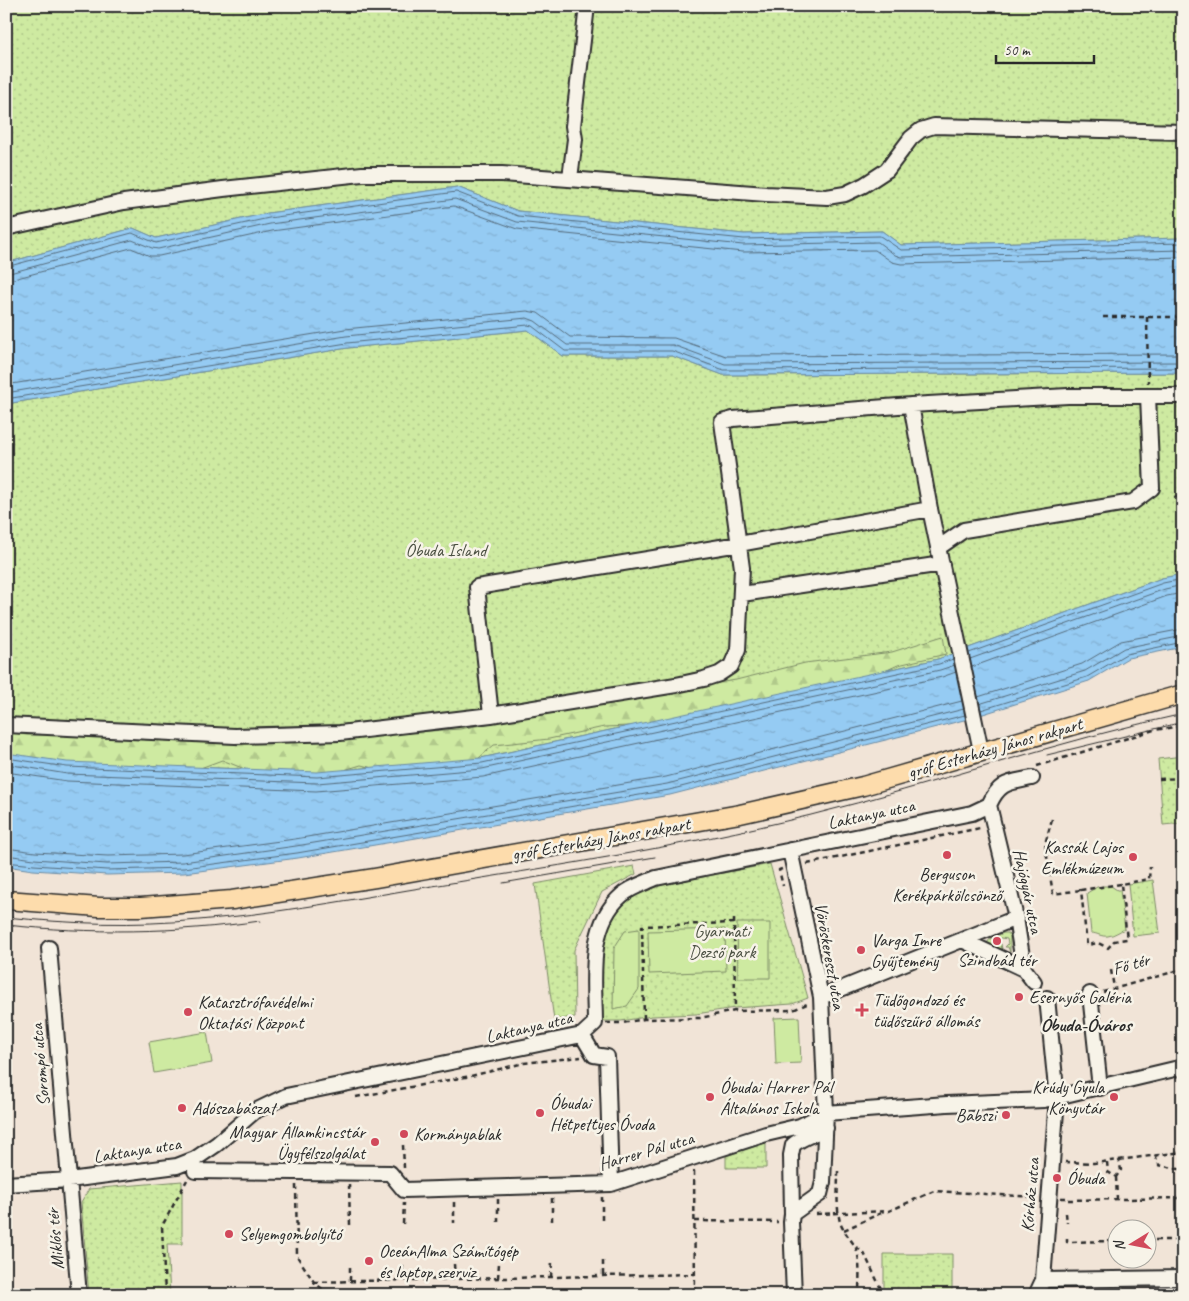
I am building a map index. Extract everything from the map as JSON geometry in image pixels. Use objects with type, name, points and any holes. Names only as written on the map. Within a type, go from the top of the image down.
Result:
[{"type":"main road","name":"gróf Esterházy János rakpart","points":[[6,900],[99,907],[140,907],[223,901],[273,895],[740,814],[863,786],[1183,694]]},
{"type":"street","points":[[570,178],[575,139],[573,126],[587,6]]},
{"type":"street","points":[[6,228],[124,202],[362,174],[502,174],[766,194],[827,196],[845,194],[864,186],[887,170],[911,138],[921,130],[934,126],[1183,132]]},
{"type":"street","points":[[6,725],[235,736],[340,733],[491,715],[704,679],[719,674],[731,666],[738,650],[742,594],[742,568],[722,422],[733,419],[911,405],[1068,396],[1183,396]]},
{"type":"street","points":[[938,548],[964,530],[1133,502],[1152,488],[1148,396]]},
{"type":"street","points":[[911,405],[930,509],[981,751]]},
{"type":"street","points":[[491,715],[477,587],[739,544],[930,509]]},
{"type":"street","points":[[742,594],[942,564]]},
{"type":"street","points":[[990,805],[995,792],[1007,783],[1032,778]]},
{"type":"street","name":"Laktanya utca","points":[[6,1184],[69,1180],[177,1166],[195,1159],[255,1111],[286,1096],[582,1035],[596,1024],[594,950],[602,924],[611,908],[622,895],[635,887],[656,878],[972,813],[990,805]]},
{"type":"street","name":"Hajógyár utca","points":[[990,805],[1016,918],[1024,969],[1034,982]]},
{"type":"street","name":"Vöröskereszt utca","points":[[790,850],[821,997],[826,1113],[823,1182],[820,1194],[792,1218]]},
{"type":"street","points":[[821,997],[1016,918]]},
{"type":"street","points":[[962,940],[1024,969]]},
{"type":"street","name":"Sorompó utca","points":[[49,948],[69,1180]]},
{"type":"street","points":[[1090,994],[1100,1088]]},
{"type":"street","points":[[1047,998],[1050,1099],[1183,1067]]},
{"type":"street","points":[[582,1035],[594,1055],[607,1057],[606,1184]]},
{"type":"street","name":"Harrer Pál utca","points":[[194,1171],[390,1174],[404,1190],[606,1184],[766,1134],[800,1126],[826,1113],[1050,1099]]},
{"type":"street","name":"Kórház utca","points":[[1036,1295],[1043,1280],[1048,1198],[1050,1099]]},
{"type":"street","points":[[794,1295],[792,1145],[798,1140],[826,1128]]},
{"type":"street","name":"Miklós tér","points":[[69,1180],[79,1295]]},
{"type":"street","points":[[1043,1280],[1183,1278]]},
{"type":"path","points":[[1103,317],[1183,317]]},
{"type":"path","points":[[1147,317],[1148,396]]},
{"type":"path","points":[[1174,497],[1183,496]]},
{"type":"path","points":[[1040,764],[1148,732],[1183,726]]},
{"type":"path","points":[[1159,779],[1183,778]]},
{"type":"path","points":[[779,870],[980,828],[990,805]]},
{"type":"path","points":[[1052,819],[1045,844],[1053,894],[1149,879],[1150,867]]},
{"type":"path","points":[[1081,890],[1087,945],[1098,943],[1108,948],[1114,941],[1127,939],[1121,884]]},
{"type":"path","points":[[644,1019],[642,926],[734,921],[735,1011]]},
{"type":"path","name":"Fő tér","points":[[1047,998],[1053,999],[1090,994],[1183,969]]},
{"type":"path","points":[[1111,970],[1114,988]]},
{"type":"path","points":[[596,1024],[623,1023],[644,1019],[700,1018],[735,1011],[793,1010],[821,997]]},
{"type":"path","points":[[351,1098],[471,1076],[524,1063],[594,1055]]},
{"type":"path","points":[[1056,1162],[1094,1164],[1183,1152]]},
{"type":"path","points":[[1155,1155],[1159,1165],[1183,1170]]},
{"type":"path","points":[[694,1157],[695,1295]]},
{"type":"path","points":[[1117,1199],[1116,1177],[1121,1170],[1119,1160]]},
{"type":"path","points":[[1107,1162],[1108,1172],[1116,1177]]},
{"type":"path","points":[[165,1295],[162,1226],[184,1182],[194,1171]]},
{"type":"path","points":[[296,1173],[297,1256],[314,1282],[327,1293]]},
{"type":"path","points":[[349,1173],[350,1225]]},
{"type":"path","points":[[602,1221],[606,1184]]},
{"type":"path","points":[[552,1186],[552,1222]]},
{"type":"path","points":[[498,1187],[498,1222]]},
{"type":"path","points":[[454,1188],[454,1223]]},
{"type":"path","points":[[859,1295],[858,1255],[844,1230],[839,1213],[889,1212],[934,1192],[1066,1198],[1065,1200],[1183,1198]]},
{"type":"path","points":[[844,1230],[884,1212]]},
{"type":"path","points":[[1066,1214],[1066,1222]]},
{"type":"path","points":[[695,1221],[792,1218]]},
{"type":"path","points":[[1066,1240],[1106,1241]]},
{"type":"path","points":[[1156,1240],[1183,1240]]},
{"type":"path","points":[[855,1247],[864,1253],[884,1295]]},
{"type":"path","points":[[8,1248],[8,1267]]},
{"type":"path","points":[[603,1261],[603,1276]]},
{"type":"path","points":[[552,1262],[552,1277]]},
{"type":"path","points":[[498,1278],[499,1263]]},
{"type":"path","points":[[454,1264],[455,1279]]},
{"type":"path","points":[[402,1280],[403,1265]]},
{"type":"path","points":[[350,1266],[350,1281]]},
{"type":"path","points":[[314,1282],[695,1274]]},
{"type":"green space","points":[[6,6],[1180,6],[1183,7],[1183,238],[901,245],[882,231],[744,234],[518,211],[457,187],[268,213],[156,238],[133,228],[6,263]]},
{"type":"green space","name":"Óbuda Island","points":[[528,330],[563,356],[672,356],[723,375],[1183,373],[1183,574],[1162,578],[938,659],[481,758],[317,772],[67,762],[6,753],[6,404],[348,348]]},
{"type":"green space","points":[[943,636],[946,654],[898,665],[872,677],[678,724],[604,727],[549,739],[494,745],[458,776],[397,774],[361,765],[285,785],[222,760],[184,774],[6,767],[6,732],[27,735],[75,734],[277,741],[460,729],[602,702],[736,680],[805,663],[892,652]]},
{"type":"green space","points":[[1183,756],[1183,823],[1163,825],[1158,759]]},
{"type":"green space","name":"Gyarmati Dezső park","points":[[770,864],[808,998],[792,1004],[735,1008],[696,1014],[652,1016],[621,1021],[599,1021],[600,952],[607,926],[617,909],[627,898],[656,886]]},
{"type":"green space","points":[[634,866],[636,874],[602,892],[574,950],[575,1017],[554,1020],[535,884]]},
{"type":"green space","points":[[1153,880],[1160,933],[1133,936],[1128,884]]},
{"type":"green space","points":[[1103,886],[1111,886],[1120,890],[1125,929],[1108,936],[1091,933],[1087,893]]},
{"type":"green space","points":[[737,923],[770,923],[770,978],[738,978]]},
{"type":"green space","points":[[639,929],[639,989],[627,1006],[613,1009],[614,948],[625,931]]},
{"type":"green space","points":[[725,929],[726,971],[649,974],[648,931]]},
{"type":"green space","points":[[1003,933],[1008,933],[1010,936],[1010,952],[1008,947],[1005,947],[1008,944],[1007,939],[1001,938],[997,942],[1001,944],[1002,949],[1007,954],[987,943],[990,939]]},
{"type":"green space","points":[[799,1017],[801,1063],[776,1064],[774,1018]]},
{"type":"green space","points":[[207,1032],[212,1063],[154,1073],[149,1042]]},
{"type":"green space","points":[[766,1143],[766,1168],[726,1168],[726,1156]]},
{"type":"green space","points":[[182,1181],[182,1244],[167,1244],[170,1295],[89,1295],[81,1202],[89,1189]]},
{"type":"green space","points":[[884,1254],[952,1254],[952,1291],[884,1291]]},
{"type":"water","points":[[457,187],[518,211],[744,234],[882,231],[901,245],[1183,238],[1183,373],[723,375],[672,356],[563,356],[528,330],[348,348],[6,404],[6,263],[133,228],[156,238],[268,213]]},
{"type":"water","points":[[1183,574],[1183,647],[1128,658],[1089,681],[964,720],[670,795],[298,858],[184,873],[107,875],[33,870],[6,866],[6,753],[67,762],[317,772],[481,758],[938,659],[1162,578]]},
{"type":"tram line","points":[[6,917],[78,923],[127,924],[175,922],[277,911],[610,857],[710,838],[811,815],[1089,737],[1183,714]]},
{"type":"tram line","points":[[1047,755],[1183,722]]},
{"type":"tram line","points":[[503,883],[655,857]]},
{"type":"tram line","points":[[6,925],[70,930],[133,931],[197,928],[260,921]]},
{"type":"place","name":"Berguson Kerékpárkölcsönző","points":[[947,855]]},
{"type":"place","name":"Kassák Lajos Emlékmúzeum","points":[[1133,857]]},
{"type":"place","name":"Szindbád tér","points":[[997,941]]},
{"type":"place","name":"Varga Imre Gyűjtemény","points":[[861,950]]},
{"type":"place","name":"Esernyős Galéria","points":[[1019,997]]},
{"type":"place","name":"Tüdőgondozó és tüdőszűrő állomás","points":[[862,1010]]},
{"type":"place","name":"Katasztrófavédelmi Oktatási Központ","points":[[188,1012]]},
{"type":"place","name":"Óbudai Harrer Pál Általános Iskola","points":[[710,1097]]},
{"type":"place","name":"Krúdy Gyula Könyvtár","points":[[1114,1097]]},
{"type":"place","name":"Adószabászat","points":[[182,1108]]},
{"type":"place","name":"Óbudai Hétpettyes Óvoda","points":[[540,1113]]},
{"type":"place","name":"Babszi","points":[[1006,1115]]},
{"type":"place","name":"Kormányablak","points":[[404,1134]]},
{"type":"place","name":"Magyar Államkincstár Ügyfélszolgálat","points":[[375,1142]]},
{"type":"place","name":"Óbuda","points":[[1057,1178]]},
{"type":"place","name":"Selyemgombolyító","points":[[229,1234]]},
{"type":"place","name":"OceánAlma Számítógép és laptop szerviz","points":[[369,1261]]},
{"type":"district","name":"Óbuda-Óváros","points":[[1086,1024]]}]
